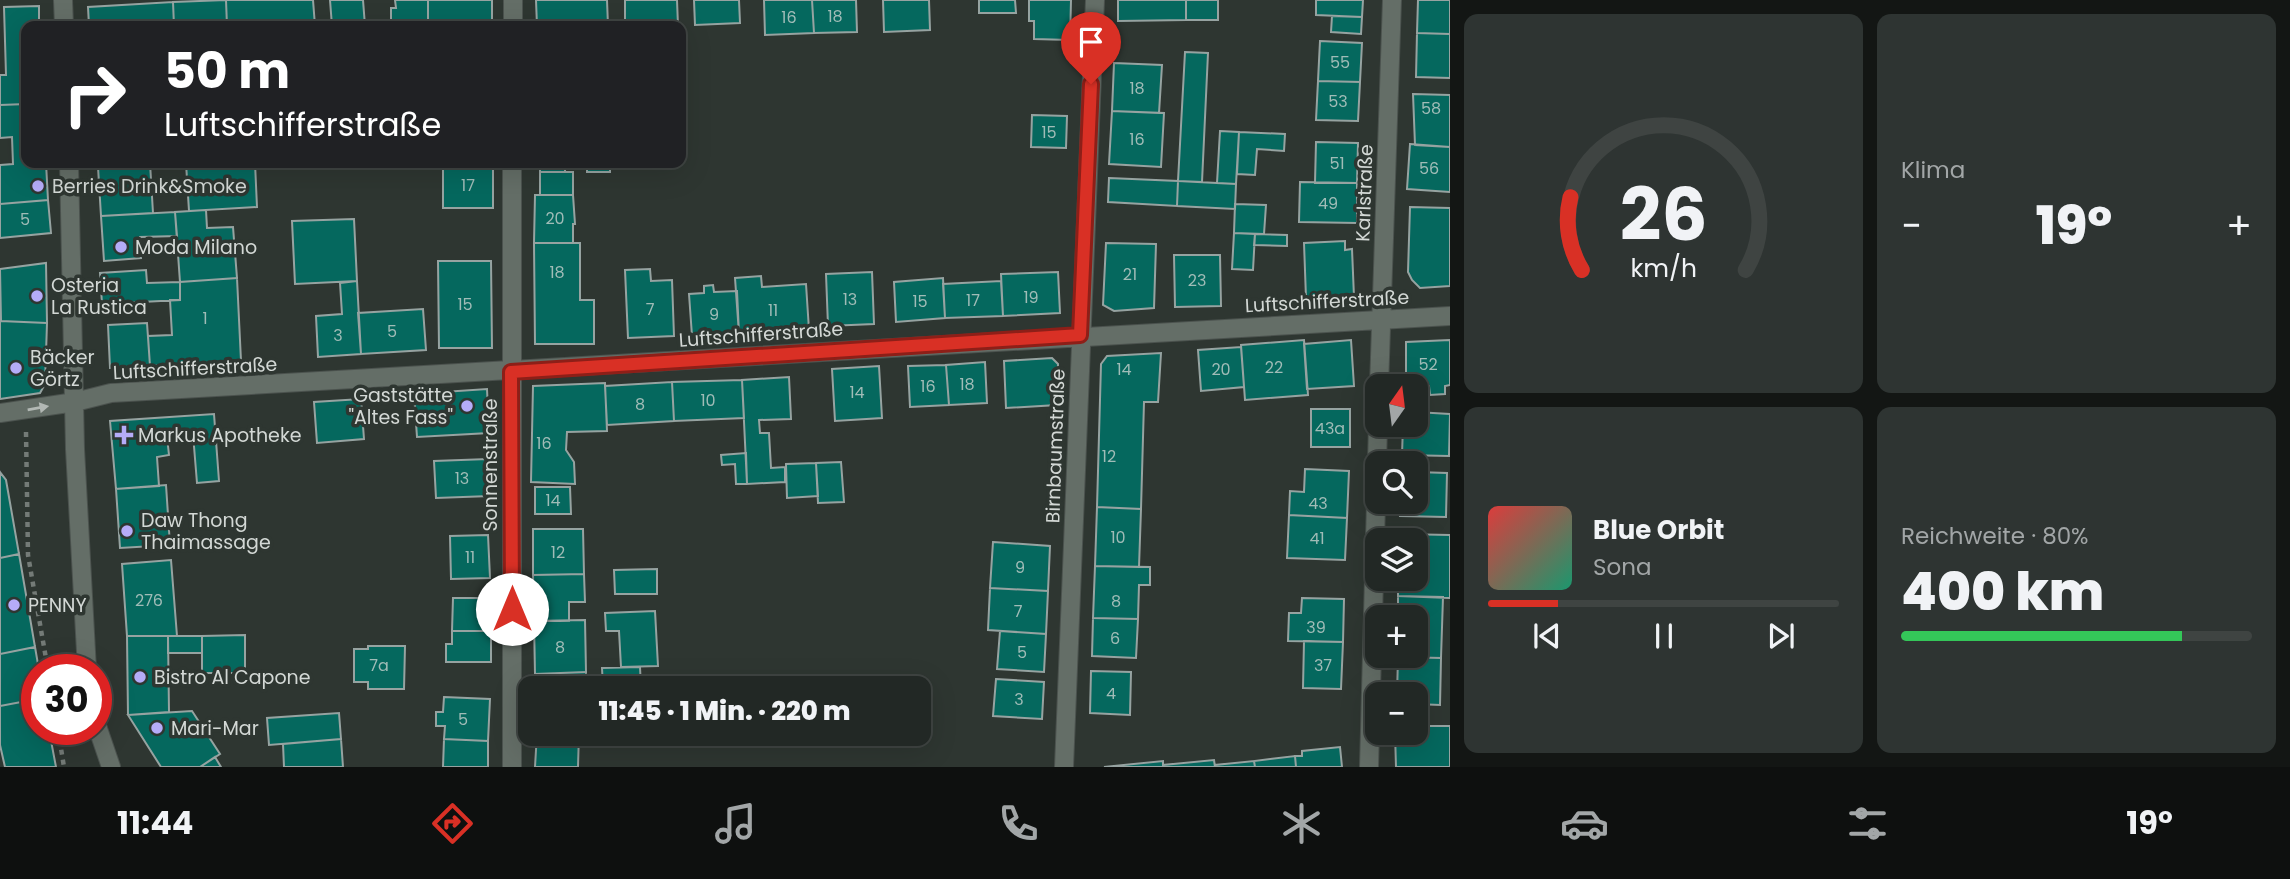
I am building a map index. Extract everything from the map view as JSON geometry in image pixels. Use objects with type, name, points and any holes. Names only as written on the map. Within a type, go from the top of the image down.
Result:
[{"type":"street","points":[[63,0],[64,21]]},
{"type":"street","points":[[513,0],[513,21]]},
{"type":"street","name":"Birnbaumstraße","points":[[1064,767],[1095,0]]},
{"type":"street","name":"Karlstraße","points":[[1379,374],[1392,0]]},
{"type":"street","points":[[69,168],[75,402],[86,654]]},
{"type":"street","name":"Sonnenstraße","points":[[512,168],[512,767]]},
{"type":"street","name":"Luftschifferstraße","points":[[0,413],[126,392],[511,372],[1080,335],[1450,316]]},
{"type":"street","points":[[1369,767],[1376,514]]},
{"type":"street","points":[[104,745],[111,767]]},
{"type":"path","points":[[26,410],[28,555],[45,654]]},
{"type":"path","points":[[60,745],[64,767]]},
{"type":"building","points":[[226,0],[227,21],[174,21],[173,2]]},
{"type":"building","points":[[226,0],[313,0],[315,21],[227,21]]},
{"type":"building","points":[[330,0],[363,0],[365,21],[332,21]]},
{"type":"building","points":[[395,0],[428,0],[428,21],[391,21],[391,8],[396,8]]},
{"type":"building","points":[[428,0],[492,0],[492,21],[428,21]]},
{"type":"building","points":[[536,0],[607,0],[608,21],[537,21]]},
{"type":"building","points":[[625,0],[677,0],[678,21],[625,21]]},
{"type":"building","points":[[694,0],[739,0],[740,23],[695,25]]},
{"type":"building","points":[[764,0],[812,0],[814,33],[765,35]]},
{"type":"building","points":[[812,0],[856,0],[857,32],[814,33]]},
{"type":"building","points":[[883,0],[929,0],[930,30],[884,32]]},
{"type":"building","points":[[979,0],[1015,0],[1016,13],[979,13]]},
{"type":"building","points":[[1029,0],[1071,0],[1070,40],[1034,39],[1034,21],[1029,21]]},
{"type":"building","points":[[1118,0],[1186,0],[1186,20],[1118,21]]},
{"type":"building","points":[[1186,0],[1218,0],[1218,20],[1186,20]]},
{"type":"building","points":[[1316,0],[1363,0],[1362,17],[1316,15]]},
{"type":"building","points":[[1418,0],[1450,0],[1450,34],[1417,33]]},
{"type":"building","points":[[173,2],[174,21],[89,21],[88,7]]},
{"type":"building","points":[[39,6],[39,21],[21,21],[21,104],[0,105],[0,75],[6,75],[4,7]]},
{"type":"building","points":[[1332,16],[1362,17],[1361,34],[1331,32]]},
{"type":"building","points":[[1417,33],[1450,34],[1450,78],[1416,77]]},
{"type":"building","points":[[1320,41],[1362,43],[1360,82],[1318,81]]},
{"type":"building","points":[[1185,52],[1208,53],[1202,182],[1178,181]]},
{"type":"building","points":[[1114,63],[1162,65],[1159,113],[1112,111]]},
{"type":"building","points":[[1318,81],[1360,82],[1358,121],[1316,120]]},
{"type":"building","points":[[1413,94],[1450,95],[1450,147],[1415,145]]},
{"type":"building","points":[[21,104],[21,168],[46,168],[48,200],[0,204],[0,165],[13,164],[12,137],[0,138],[0,105]]},
{"type":"building","points":[[1112,111],[1164,113],[1161,167],[1109,164]]},
{"type":"building","points":[[1032,115],[1067,116],[1066,148],[1031,147]]},
{"type":"building","points":[[1220,131],[1239,132],[1236,184],[1217,183]]},
{"type":"building","points":[[1239,132],[1285,134],[1284,151],[1257,149],[1255,175],[1237,174]]},
{"type":"building","points":[[1316,142],[1358,143],[1357,183],[1315,183]]},
{"type":"building","points":[[1410,144],[1450,147],[1450,192],[1407,189]]},
{"type":"building","points":[[98,168],[150,168],[153,213],[101,216]]},
{"type":"building","points":[[186,168],[255,168],[257,207],[189,211]]},
{"type":"building","points":[[443,168],[493,168],[493,208],[443,208]]},
{"type":"building","points":[[540,168],[565,168],[565,172],[540,172]]},
{"type":"building","points":[[587,168],[610,168],[610,172],[587,172]]},
{"type":"building","points":[[540,172],[573,172],[573,195],[540,195]]},
{"type":"building","points":[[1109,178],[1178,181],[1177,206],[1108,202]]},
{"type":"building","points":[[1178,181],[1236,184],[1235,209],[1177,206]]},
{"type":"building","points":[[1300,182],[1357,183],[1357,223],[1299,222]]},
{"type":"building","points":[[535,195],[573,195],[573,243],[534,243]]},
{"type":"building","points":[[48,200],[51,233],[0,238],[0,204]]},
{"type":"building","points":[[1235,204],[1266,205],[1264,234],[1234,233]]},
{"type":"building","points":[[1410,207],[1450,208],[1450,286],[1420,288],[1412,280],[1408,272]]},
{"type":"building","points":[[206,210],[207,228],[233,227],[237,278],[180,282],[175,212]]},
{"type":"building","points":[[175,212],[177,236],[140,237],[141,258],[104,261],[101,216]]},
{"type":"building","points":[[354,219],[357,281],[295,284],[292,221]]},
{"type":"building","points":[[1234,233],[1255,234],[1253,270],[1232,269]]},
{"type":"building","points":[[1255,234],[1287,235],[1287,246],[1254,245]]},
{"type":"building","points":[[1345,241],[1345,250],[1352,249],[1354,297],[1306,298],[1304,243]]},
{"type":"building","points":[[534,243],[580,243],[580,300],[594,300],[594,344],[535,344]]},
{"type":"building","points":[[1106,243],[1156,244],[1154,308],[1114,311],[1103,305]]},
{"type":"building","points":[[1174,255],[1220,255],[1221,306],[1175,307]]},
{"type":"building","points":[[438,261],[491,261],[492,348],[439,348]]},
{"type":"building","points":[[46,263],[47,323],[1,321],[0,269]]},
{"type":"building","points":[[650,269],[651,281],[672,280],[674,336],[628,338],[625,270]]},
{"type":"building","points":[[146,270],[147,283],[180,282],[180,300],[102,304],[100,273]]},
{"type":"building","points":[[872,272],[874,324],[828,326],[826,274]]},
{"type":"building","points":[[1058,272],[1060,313],[1003,316],[1001,274]]},
{"type":"building","points":[[761,276],[762,287],[806,284],[809,330],[739,334],[735,278]]},
{"type":"building","points":[[237,278],[241,361],[150,366],[148,336],[172,335],[170,300],[180,300],[180,282]]},
{"type":"building","points":[[943,278],[945,318],[896,322],[894,282]]},
{"type":"building","points":[[357,281],[361,354],[318,357],[316,316],[342,314],[340,283]]},
{"type":"building","points":[[1001,281],[1003,316],[945,318],[943,284]]},
{"type":"building","points":[[713,285],[714,292],[737,291],[739,334],[692,336],[689,294],[704,293],[704,286]]},
{"type":"building","points":[[423,309],[426,350],[361,354],[358,313]]},
{"type":"building","points":[[0,321],[47,323],[45,384],[40,393],[0,399]]},
{"type":"building","points":[[147,323],[150,366],[110,368],[108,325]]},
{"type":"building","points":[[1304,340],[1308,395],[1245,400],[1241,345]]},
{"type":"building","points":[[1351,340],[1354,386],[1307,389],[1304,344]]},
{"type":"building","points":[[1450,340],[1450,385],[1445,386],[1445,394],[1430,395],[1428,374],[1406,374],[1406,342]]},
{"type":"building","points":[[1241,347],[1244,387],[1201,391],[1198,350]]},
{"type":"building","points":[[1161,353],[1158,402],[1144,402],[1141,509],[1097,507],[1101,364],[1107,356]]},
{"type":"building","points":[[1052,358],[1058,364],[1057,405],[1006,408],[1004,361]]},
{"type":"building","points":[[985,362],[987,403],[949,405],[946,365]]},
{"type":"building","points":[[946,365],[949,405],[910,407],[908,366]]},
{"type":"building","points":[[879,366],[882,418],[835,421],[832,369]]},
{"type":"building","points":[[789,377],[791,419],[759,420],[760,433],[769,433],[771,468],[785,467],[785,482],[747,484],[742,380]]},
{"type":"building","points":[[742,380],[744,418],[674,421],[672,382]]},
{"type":"building","points":[[672,382],[674,421],[607,425],[605,386]]},
{"type":"building","points":[[605,383],[607,431],[567,432],[566,450],[574,462],[575,484],[531,482],[533,386]]},
{"type":"building","points":[[487,389],[489,433],[417,437],[414,394]]},
{"type":"building","points":[[361,399],[364,439],[317,443],[314,402]]},
{"type":"building","points":[[1311,409],[1350,409],[1350,447],[1311,447]]},
{"type":"building","points":[[1428,413],[1450,414],[1449,456],[1428,456],[1428,451],[1402,451],[1403,438],[1428,438]]},
{"type":"building","points":[[214,414],[219,481],[197,483],[193,434],[167,437],[169,455],[157,457],[159,486],[116,489],[110,421]]},
{"type":"building","points":[[746,453],[747,484],[736,484],[735,464],[722,465],[721,455]]},
{"type":"building","points":[[488,459],[490,496],[436,498],[434,461]]},
{"type":"building","points":[[841,462],[844,502],[818,503],[816,463]]},
{"type":"building","points":[[816,463],[818,496],[787,498],[786,464]]},
{"type":"building","points":[[1305,469],[1349,471],[1347,518],[1289,515],[1290,491],[1304,492]]},
{"type":"building","points":[[0,472],[6,480],[19,554],[0,558]]},
{"type":"building","points":[[1428,472],[1447,473],[1446,517],[1400,516],[1428,514]]},
{"type":"building","points":[[166,485],[170,545],[120,548],[116,489]]},
{"type":"building","points":[[535,487],[570,487],[571,514],[535,514]]},
{"type":"building","points":[[1097,507],[1141,509],[1139,567],[1095,566]]},
{"type":"building","points":[[1289,515],[1347,518],[1345,560],[1287,558]]},
{"type":"building","points":[[533,529],[583,529],[584,574],[533,575]]},
{"type":"building","points":[[488,535],[490,578],[451,579],[450,536]]},
{"type":"building","points":[[1428,535],[1450,535],[1450,598],[1398,596],[1398,591],[1428,591]]},
{"type":"building","points":[[993,542],[1050,546],[1048,591],[990,588]]},
{"type":"building","points":[[19,554],[35,647],[0,654],[0,558]]},
{"type":"building","points":[[171,560],[177,636],[127,636],[122,564]]},
{"type":"building","points":[[1095,566],[1150,567],[1150,585],[1139,585],[1138,619],[1093,618]]},
{"type":"building","points":[[657,569],[657,594],[615,594],[614,570]]},
{"type":"building","points":[[584,574],[585,602],[569,602],[569,621],[534,621],[533,575]]},
{"type":"building","points":[[990,588],[1048,591],[1046,634],[988,630]]},
{"type":"building","points":[[1398,596],[1443,597],[1441,658],[1428,658],[1428,605],[1398,605]]},
{"type":"building","points":[[453,598],[491,598],[491,631],[452,631]]},
{"type":"building","points":[[1302,598],[1344,599],[1343,642],[1288,641],[1289,613],[1301,613]]},
{"type":"building","points":[[655,611],[658,666],[621,667],[619,631],[606,631],[605,613]]},
{"type":"building","points":[[1093,618],[1138,619],[1136,658],[1092,656]]},
{"type":"building","points":[[585,620],[586,672],[535,674],[534,621]]},
{"type":"building","points":[[452,631],[491,631],[491,662],[446,662],[446,644],[452,644]]},
{"type":"building","points":[[1000,631],[1046,634],[1044,672],[997,669]]},
{"type":"building","points":[[245,635],[245,673],[202,673],[202,636]]},
{"type":"building","points":[[127,636],[168,636],[169,712],[128,715]]},
{"type":"building","points":[[168,636],[202,636],[202,653],[168,653]]},
{"type":"building","points":[[1304,641],[1343,642],[1341,689],[1303,688]]},
{"type":"building","points":[[368,646],[405,646],[404,689],[368,689],[368,682],[354,682],[354,649],[368,649]]},
{"type":"building","points":[[35,647],[36,654],[21,654],[21,702],[0,706],[0,654]]},
{"type":"building","points":[[1428,658],[1441,658],[1440,705],[1428,704],[1428,682],[1397,682],[1398,668],[1428,668]]},
{"type":"building","points":[[640,667],[640,676],[602,676],[602,668]]},
{"type":"building","points":[[1091,671],[1131,672],[1130,715],[1090,713]]},
{"type":"building","points":[[586,672],[586,676],[535,676]]},
{"type":"building","points":[[996,679],[1044,682],[1042,719],[993,716]]},
{"type":"building","points":[[444,697],[490,699],[488,741],[444,739],[445,726],[436,726],[436,712],[443,712]]},
{"type":"building","points":[[21,702],[21,745],[52,745],[56,767],[5,767],[0,745],[0,706]]},
{"type":"building","points":[[192,711],[220,754],[200,767],[161,767],[128,715]]},
{"type":"building","points":[[339,713],[341,739],[269,745],[267,718]]},
{"type":"building","points":[[1428,726],[1450,726],[1450,767],[1396,767],[1395,745],[1428,745]]},
{"type":"building","points":[[341,739],[343,767],[284,767],[283,744]]},
{"type":"building","points":[[444,739],[488,741],[488,767],[443,767]]},
{"type":"building","points":[[536,746],[579,746],[578,767],[535,767]]},
{"type":"building","points":[[1340,747],[1342,767],[1296,767],[1295,756],[1302,756],[1302,751]]},
{"type":"building","points":[[1295,756],[1296,767],[1255,767],[1254,761]]},
{"type":"building","points":[[215,757],[221,767],[200,767]]},
{"type":"building","points":[[1214,760],[1215,767],[1163,767],[1163,765]]},
{"type":"building","points":[[1163,761],[1163,767],[1104,767]]},
{"type":"building","points":[[1254,761],[1255,767],[1215,767],[1215,765]]},
{"type":"place","name":"Berries Drink&Smoke","points":[[38,186]]},
{"type":"place","name":"Moda Milano","points":[[121,247]]},
{"type":"place","name":"Osteria La Rustica","points":[[37,296]]},
{"type":"place","name":"Bäcker Görtz","points":[[16,368]]},
{"type":"place","name":"Gaststätte \"Altes Fass\"","points":[[467,406]]},
{"type":"place","name":"Markus Apotheke","points":[[124,435]]},
{"type":"place","name":"Daw Thong Thaimassage","points":[[127,531]]},
{"type":"place","name":"PENNY","points":[[14,605]]},
{"type":"place","name":"Bistro Al Capone","points":[[140,677]]},
{"type":"place","name":"Mari-Mar","points":[[157,728]]},
{"type":"route","points":[[512,609],[511,372],[1080,335],[1091,84]]}]
